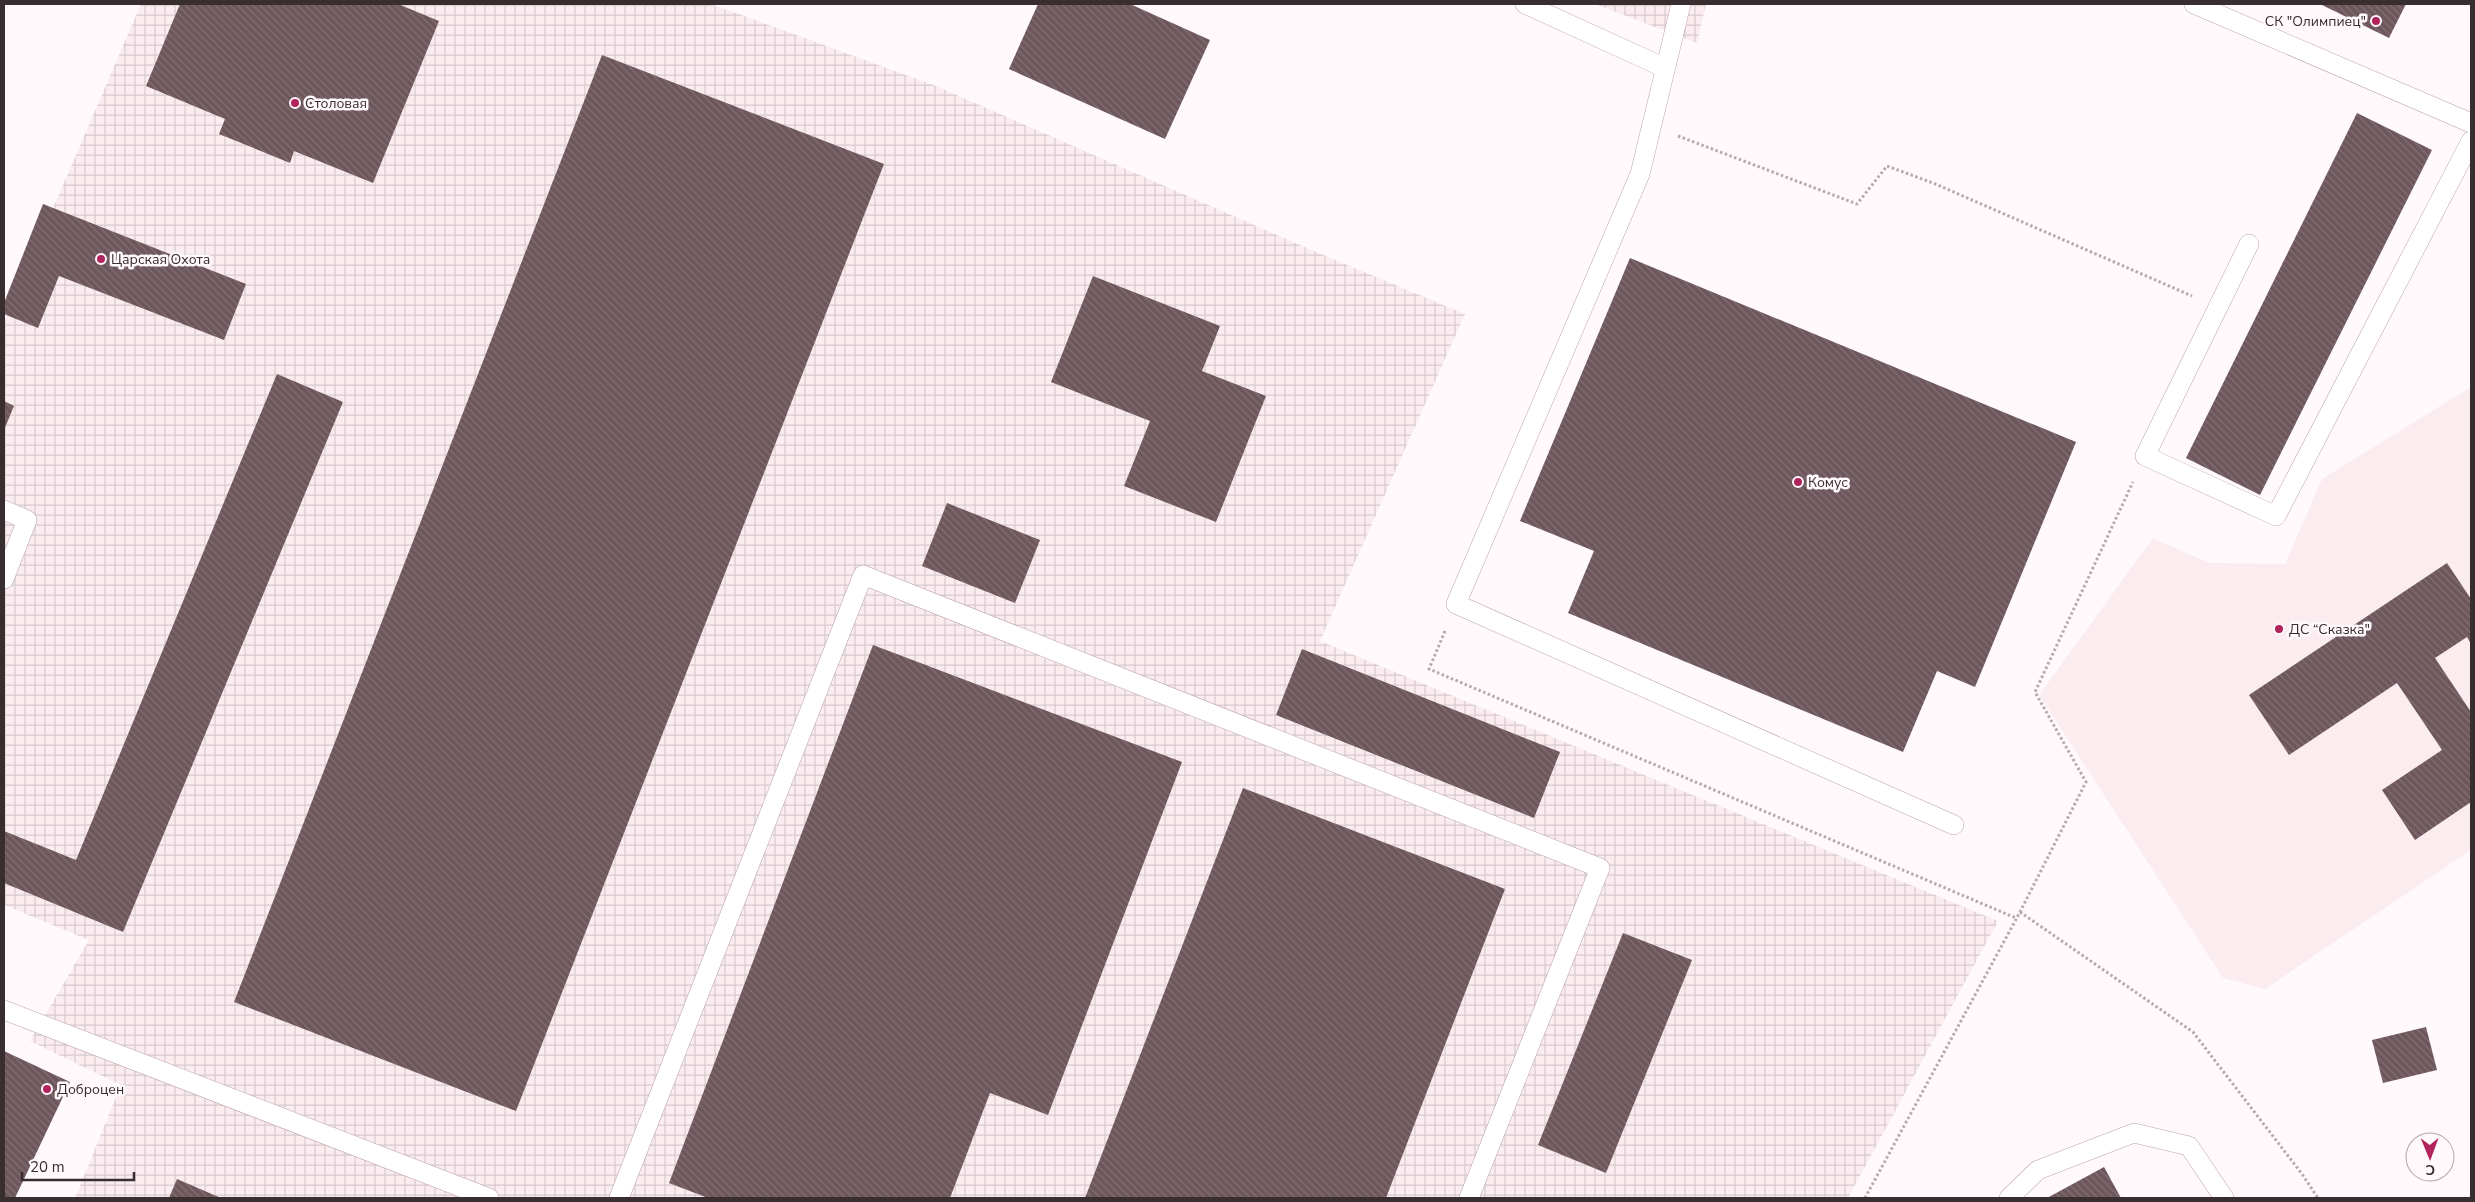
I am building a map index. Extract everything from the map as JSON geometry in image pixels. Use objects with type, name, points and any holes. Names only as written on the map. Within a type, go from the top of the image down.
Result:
[{"type":"lane","points":[[1525,4],[1665,68]]},
{"type":"lane","points":[[1681,4],[1640,174],[1456,604],[1954,825]]},
{"type":"lane","points":[[2194,4],[2471,123]]},
{"type":"lane","points":[[2249,244],[2146,456],[2276,516],[2471,141]]},
{"type":"lane","points":[[4,510],[27,520],[4,579]]},
{"type":"lane","points":[[619,1198],[864,575],[1600,868],[1469,1198]]},
{"type":"lane","points":[[4,1010],[489,1198]]},
{"type":"lane","points":[[2009,1198],[2038,1170],[2134,1133],[2189,1146],[2224,1198]]},
{"type":"path","points":[[1652,125],[1858,204],[1887,166],[1933,183],[2218,307]]},
{"type":"path","points":[[1865,1198],[2020,912],[2086,782],[2035,692],[2146,456]]},
{"type":"path","points":[[1456,604],[1429,669],[2016,918]]},
{"type":"path","points":[[2020,912],[2192,1032],[2302,1174],[2318,1198]]},
{"type":"shaded area","points":[[141,4],[711,4],[936,86],[1309,249],[1465,314],[1320,641],[1998,921],[1848,1198],[75,1198],[121,1085],[30,1041],[89,940],[4,905],[4,322]]},
{"type":"shaded area","points":[[1595,4],[1706,4],[1697,43]]},
{"type":"shaded area","name":"ДС “Сказка\"","points":[[2471,387],[2471,850],[2265,989],[2223,978],[2039,695],[2153,538],[2209,563],[2285,564],[2322,479]]},
{"type":"building","name":"Столовая","points":[[180,4],[398,4],[439,21],[373,183],[294,151],[290,163],[219,134],[225,119],[146,86]]},
{"type":"building","points":[[1038,4],[1130,4],[1210,40],[1165,139],[1009,69]]},
{"type":"building","name":"СК \"Олимпиец\"","points":[[2320,4],[2406,4],[2389,38]]},
{"type":"building","points":[[602,55],[884,164],[516,1111],[234,1002]]},
{"type":"building","points":[[2357,113],[2432,150],[2260,495],[2186,458]]},
{"type":"building","name":"Царская Охота","points":[[43,204],[246,284],[224,340],[59,276],[38,328],[4,314],[4,303]]},
{"type":"building","name":"Комус","points":[[1630,258],[2076,442],[1975,687],[1937,671],[1903,752],[1568,613],[1594,551],[1520,521]]},
{"type":"building","points":[[1093,276],[1220,326],[1202,371],[1266,396],[1216,522],[1124,486],[1150,421],[1051,382]]},
{"type":"building","points":[[277,374],[343,402],[123,932],[4,883],[4,831],[76,860]]},
{"type":"building","points":[[4,401],[14,406],[4,430]]},
{"type":"building","points":[[947,503],[1040,540],[1015,603],[922,566]]},
{"type":"building","points":[[2447,563],[2471,599],[2471,644],[2467,637],[2435,658],[2471,712],[2471,802],[2415,840],[2382,790],[2442,750],[2397,683],[2289,755],[2249,695]]},
{"type":"building","points":[[873,645],[1182,762],[1048,1115],[990,1093],[950,1198],[708,1198],[669,1183]]},
{"type":"building","points":[[1302,649],[1560,752],[1534,818],[1276,715]]},
{"type":"building","points":[[1243,788],[1505,889],[1386,1198],[1085,1198]]},
{"type":"building","points":[[1623,933],[1692,960],[1606,1173],[1538,1145]]},
{"type":"building","points":[[2426,1027],[2437,1070],[2383,1083],[2372,1040]]},
{"type":"building","points":[[4,1051],[70,1082],[15,1198],[4,1198]]},
{"type":"building","points":[[2104,1167],[2121,1198],[2047,1198]]},
{"type":"building","points":[[177,1179],[221,1198],[169,1198]]},
{"type":"place","name":"СК \"Олимпиец\"","points":[[2376,21]]},
{"type":"place","name":"Столовая","points":[[295,103]]},
{"type":"place","name":"Царская Охота","points":[[101,259]]},
{"type":"place","name":"Комус","points":[[1798,482]]},
{"type":"place","name":"ДС “Сказка\"","points":[[2279,629]]},
{"type":"place","name":"Доброцен","points":[[47,1089]]}]
